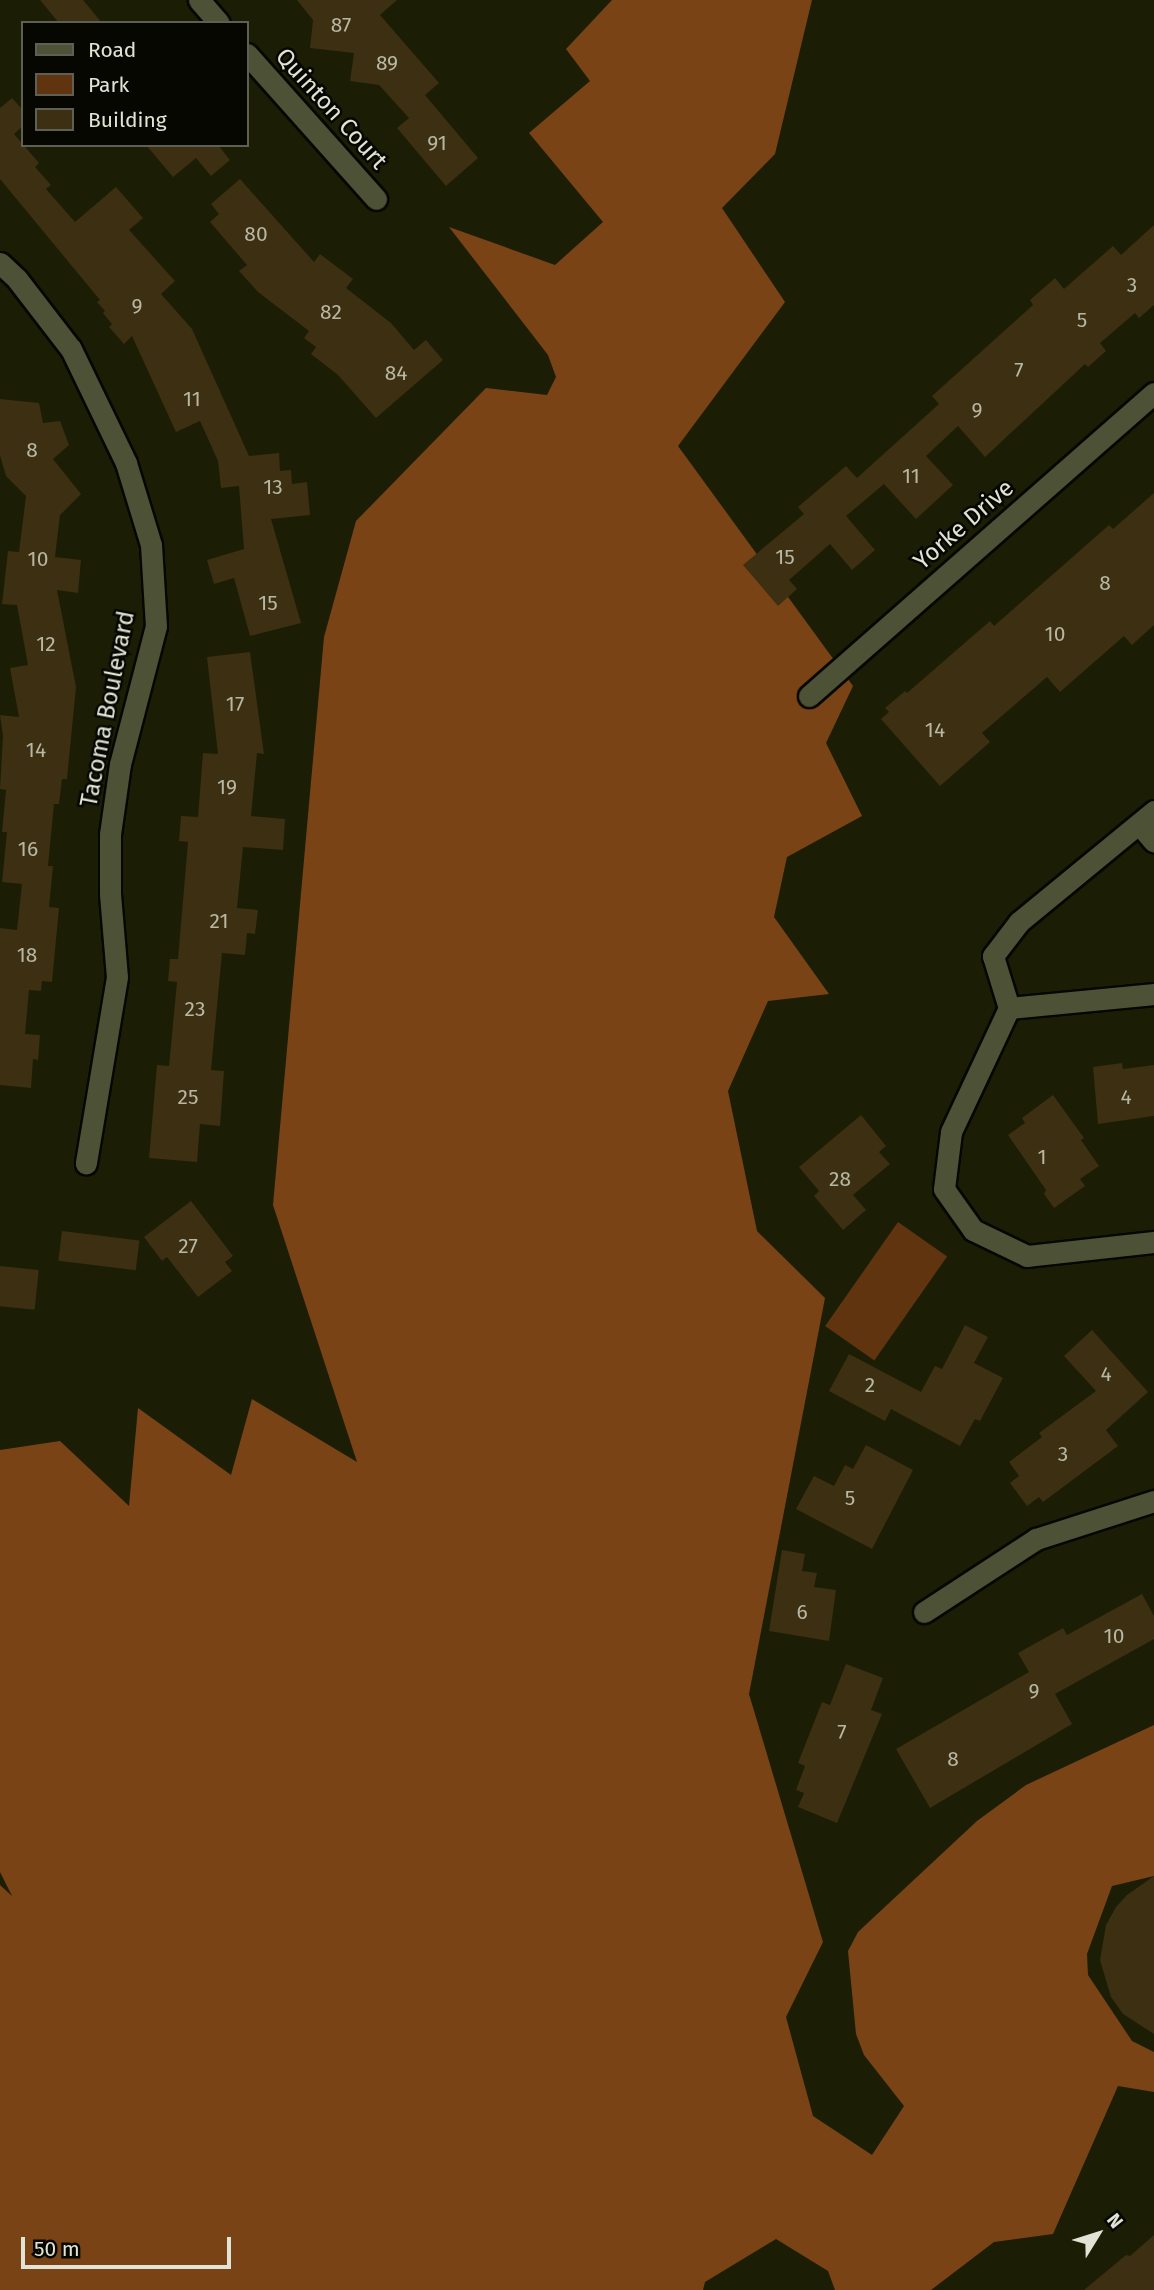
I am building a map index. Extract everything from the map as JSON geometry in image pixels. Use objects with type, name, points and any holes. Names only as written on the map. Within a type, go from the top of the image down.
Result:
[{"type":"street","points":[[199,0],[217,21]]},
{"type":"street","name":"Quinton Court","points":[[248,55],[376,199]]},
{"type":"street","name":"Tacoma Boulevard","points":[[0,263],[17,279],[71,349],[126,463],[151,545],[156,626],[120,764],[110,834],[110,894],[117,977],[86,1163]]},
{"type":"street","name":"Yorke Drive","points":[[810,696],[1154,393]]},
{"type":"street","points":[[1154,842],[1147,818],[1019,922],[993,956],[1009,1008],[951,1132],[944,1189],[973,1230],[1027,1256],[1154,1242]]},
{"type":"street","points":[[1009,1008],[1154,994]]},
{"type":"street","points":[[923,1612],[1036,1539],[1154,1501]]},
{"type":"green space","points":[[898,1222],[947,1256],[874,1360],[825,1326]]},
{"type":"shaded area","points":[[612,0],[812,0],[775,154],[722,208],[785,302],[678,446],[853,686],[826,743],[862,816],[787,857],[774,917],[829,994],[768,1001],[728,1091],[757,1231],[825,1298],[749,1694],[823,1942],[786,2017],[813,2116],[872,2155],[904,2106],[864,2055],[856,2034],[848,1951],[858,1932],[977,1821],[1026,1785],[1154,1725],[1154,1876],[1112,1886],[1087,1954],[1088,1975],[1132,2041],[1154,2052],[1154,2092],[1118,2086],[1053,2234],[994,2242],[931,2290],[835,2290],[828,2271],[776,2239],[705,2282],[703,2290],[0,2290],[0,1885],[12,1896],[0,1872],[0,1450],[60,1441],[129,1506],[138,1408],[231,1475],[252,1399],[357,1462],[273,1205],[324,637],[356,521],[486,388],[547,395],[556,377],[548,355],[449,227],[555,265],[603,222],[529,133],[590,81],[566,49]]},
{"type":"building","points":[[40,0],[83,0],[100,21],[57,21]]},
{"type":"building","points":[[297,0],[397,0],[380,15],[439,83],[425,95],[478,158],[446,186],[397,128],[409,118],[379,85],[350,81],[354,53],[310,48],[313,20]]},
{"type":"building","points":[[12,98],[21,108],[21,128],[14,134],[21,142],[21,147],[25,147],[39,163],[35,167],[51,185],[46,189],[75,222],[116,187],[143,218],[129,230],[175,281],[161,294],[192,329],[249,456],[279,453],[280,471],[291,470],[292,484],[307,482],[310,515],[271,519],[301,623],[250,636],[234,578],[214,584],[207,560],[244,549],[239,486],[221,488],[218,461],[200,421],[176,432],[132,336],[124,344],[109,327],[112,324],[97,302],[100,300],[0,179],[0,108]]},
{"type":"building","points":[[148,147],[220,147],[230,160],[211,176],[196,158],[173,177]]},
{"type":"building","points":[[240,179],[314,262],[320,254],[353,279],[346,288],[391,323],[414,350],[426,340],[443,360],[376,418],[338,375],[311,354],[316,347],[304,338],[309,331],[258,292],[239,271],[247,265],[210,222],[219,214],[211,204]]},
{"type":"building","points":[[1154,225],[1154,305],[1139,318],[1135,313],[1100,343],[1106,351],[1088,367],[1085,364],[985,457],[958,426],[926,456],[953,485],[916,519],[884,484],[846,516],[875,550],[852,570],[830,544],[789,580],[797,589],[778,606],[743,565],[804,514],[798,507],[846,466],[857,478],[939,404],[932,396],[1033,305],[1030,300],[1055,278],[1064,289],[1113,246],[1121,255]]},
{"type":"building","points":[[0,399],[39,403],[43,423],[60,421],[69,445],[53,459],[81,494],[60,515],[55,557],[81,560],[78,593],[57,590],[76,687],[67,779],[62,779],[59,804],[54,804],[48,866],[53,866],[49,907],[59,908],[52,982],[42,981],[41,991],[29,990],[25,1034],[40,1035],[38,1060],[33,1059],[31,1088],[0,1085],[0,928],[17,930],[22,884],[2,882],[7,832],[2,832],[6,790],[0,789],[3,736],[0,715],[19,717],[10,668],[28,665],[17,605],[2,604],[8,551],[19,552],[26,496],[6,476],[0,455]]},
{"type":"building","points":[[1154,493],[1154,625],[1132,645],[1124,636],[1060,692],[1047,677],[982,733],[990,742],[940,786],[881,719],[889,712],[885,708],[905,691],[907,693],[990,621],[994,626],[1109,525],[1113,529]]},
{"type":"building","points":[[250,652],[264,754],[257,753],[251,816],[285,819],[283,850],[243,847],[237,908],[258,910],[255,934],[247,933],[245,955],[222,953],[211,1070],[224,1071],[220,1126],[200,1124],[197,1162],[149,1158],[157,1065],[169,1066],[177,982],[168,981],[170,959],[178,959],[188,842],[179,841],[181,816],[198,817],[203,753],[218,754],[207,657]]},
{"type":"building","points":[[1122,1063],[1123,1069],[1154,1065],[1154,1116],[1098,1124],[1093,1067]]},
{"type":"building","points":[[1053,1095],[1084,1138],[1081,1140],[1099,1166],[1080,1179],[1085,1186],[1054,1208],[1044,1194],[1046,1190],[1008,1135],[1025,1123],[1022,1118]]},
{"type":"building","points":[[861,1115],[886,1146],[879,1152],[890,1164],[853,1195],[866,1210],[843,1230],[814,1196],[819,1191],[799,1167]]},
{"type":"building","points":[[191,1201],[233,1256],[225,1262],[232,1271],[198,1297],[167,1257],[162,1261],[144,1237]]},
{"type":"building","points":[[62,1231],[139,1241],[136,1270],[58,1261]]},
{"type":"building","points":[[0,1266],[39,1270],[35,1310],[0,1306]]},
{"type":"building","points":[[965,1325],[988,1337],[974,1363],[1003,1378],[980,1421],[975,1419],[960,1446],[891,1409],[885,1421],[829,1391],[849,1354],[921,1392],[935,1366],[942,1369]]},
{"type":"building","points":[[1092,1330],[1148,1392],[1106,1430],[1118,1446],[1043,1502],[1039,1497],[1027,1506],[1010,1483],[1019,1476],[1009,1462],[1042,1437],[1039,1433],[1096,1391],[1064,1356]]},
{"type":"building","points":[[866,1445],[913,1470],[872,1549],[796,1509],[814,1476],[834,1486],[845,1465],[853,1469]]},
{"type":"building","points":[[782,1550],[805,1554],[802,1571],[817,1573],[814,1587],[836,1590],[829,1641],[769,1631]]},
{"type":"building","points":[[1142,1594],[1154,1616],[1154,1639],[1055,1694],[1072,1724],[930,1808],[896,1749],[1029,1672],[1018,1653],[1063,1628],[1067,1635]]},
{"type":"building","points":[[846,1664],[883,1678],[871,1710],[882,1714],[837,1823],[798,1807],[804,1793],[796,1790],[805,1766],[798,1763],[822,1702],[830,1705]]},
{"type":"building","points":[[1154,1876],[1154,2034],[1123,2014],[1111,1997],[1100,1960],[1106,1925],[1116,1907],[1127,1895]]},
{"type":"building","points":[[1154,2235],[1154,2290],[1084,2290],[1126,2255],[1130,2256]]}]
